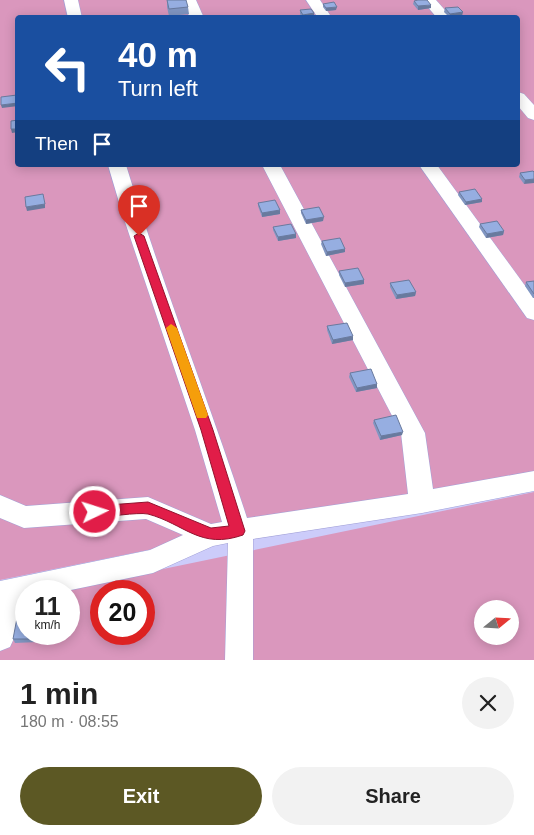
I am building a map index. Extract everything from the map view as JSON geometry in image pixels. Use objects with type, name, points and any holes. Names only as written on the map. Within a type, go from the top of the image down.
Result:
[{"type":"lane","points":[[71,0],[74,15]]},
{"type":"lane","points":[[189,0],[196,15]]},
{"type":"lane","points":[[313,0],[323,15]]},
{"type":"lane","points":[[429,0],[442,15]]},
{"type":"lane","points":[[520,99],[534,115]]},
{"type":"lane","points":[[118,167],[133,219],[207,430],[238,531],[241,544],[239,660]]},
{"type":"lane","points":[[272,167],[413,433],[422,502]]},
{"type":"lane","points":[[429,167],[534,313]]},
{"type":"lane","points":[[0,638],[8,591],[153,561],[210,534],[422,502],[534,481]]},
{"type":"lane","points":[[0,506],[24,517],[148,508],[210,534]]},
{"type":"shaded area","points":[[0,0],[534,0],[534,472],[0,580]]},
{"type":"shaded area","points":[[534,492],[534,660],[0,660],[0,602],[15,600],[15,645],[80,645],[80,586],[90,584],[90,645],[155,645],[155,580],[110,580]]},
{"type":"building","points":[[167,0],[186,0],[188,7],[169,9]]},
{"type":"building","points":[[427,0],[431,5],[418,6],[414,1]]},
{"type":"building","points":[[334,2],[337,7],[326,8],[323,4]]},
{"type":"building","points":[[458,7],[463,12],[450,14],[445,8]]},
{"type":"building","points":[[311,9],[314,13],[303,15],[300,10]]},
{"type":"building","points":[[15,95],[15,103],[1,105],[1,97]]},
{"type":"building","points":[[15,120],[15,129],[11,129],[11,121]]},
{"type":"building","points":[[533,171],[534,179],[525,180],[520,173]]},
{"type":"building","points":[[475,189],[482,199],[466,202],[459,192]]},
{"type":"building","points":[[43,194],[45,204],[26,207],[25,197]]},
{"type":"building","points":[[275,200],[280,210],[262,213],[258,203]]},
{"type":"building","points":[[319,207],[324,217],[306,220],[301,210]]},
{"type":"building","points":[[497,221],[504,231],[487,234],[480,224]]},
{"type":"building","points":[[291,224],[296,234],[278,237],[273,227]]},
{"type":"building","points":[[340,238],[345,249],[327,252],[322,241]]},
{"type":"building","points":[[358,268],[364,280],[345,283],[339,271]]},
{"type":"building","points":[[409,280],[416,292],[397,295],[390,283]]},
{"type":"building","points":[[534,281],[534,294],[526,282]]},
{"type":"building","points":[[347,323],[353,336],[333,340],[327,326]]},
{"type":"building","points":[[371,369],[377,384],[357,388],[350,373]]},
{"type":"building","points":[[396,415],[403,432],[381,436],[374,420]]},
{"type":"slow traffic","points":[[171,328],[202,415]]},
{"type":"route","points":[[95,512],[148,508],[210,534],[238,531],[207,430],[139,236]]}]
